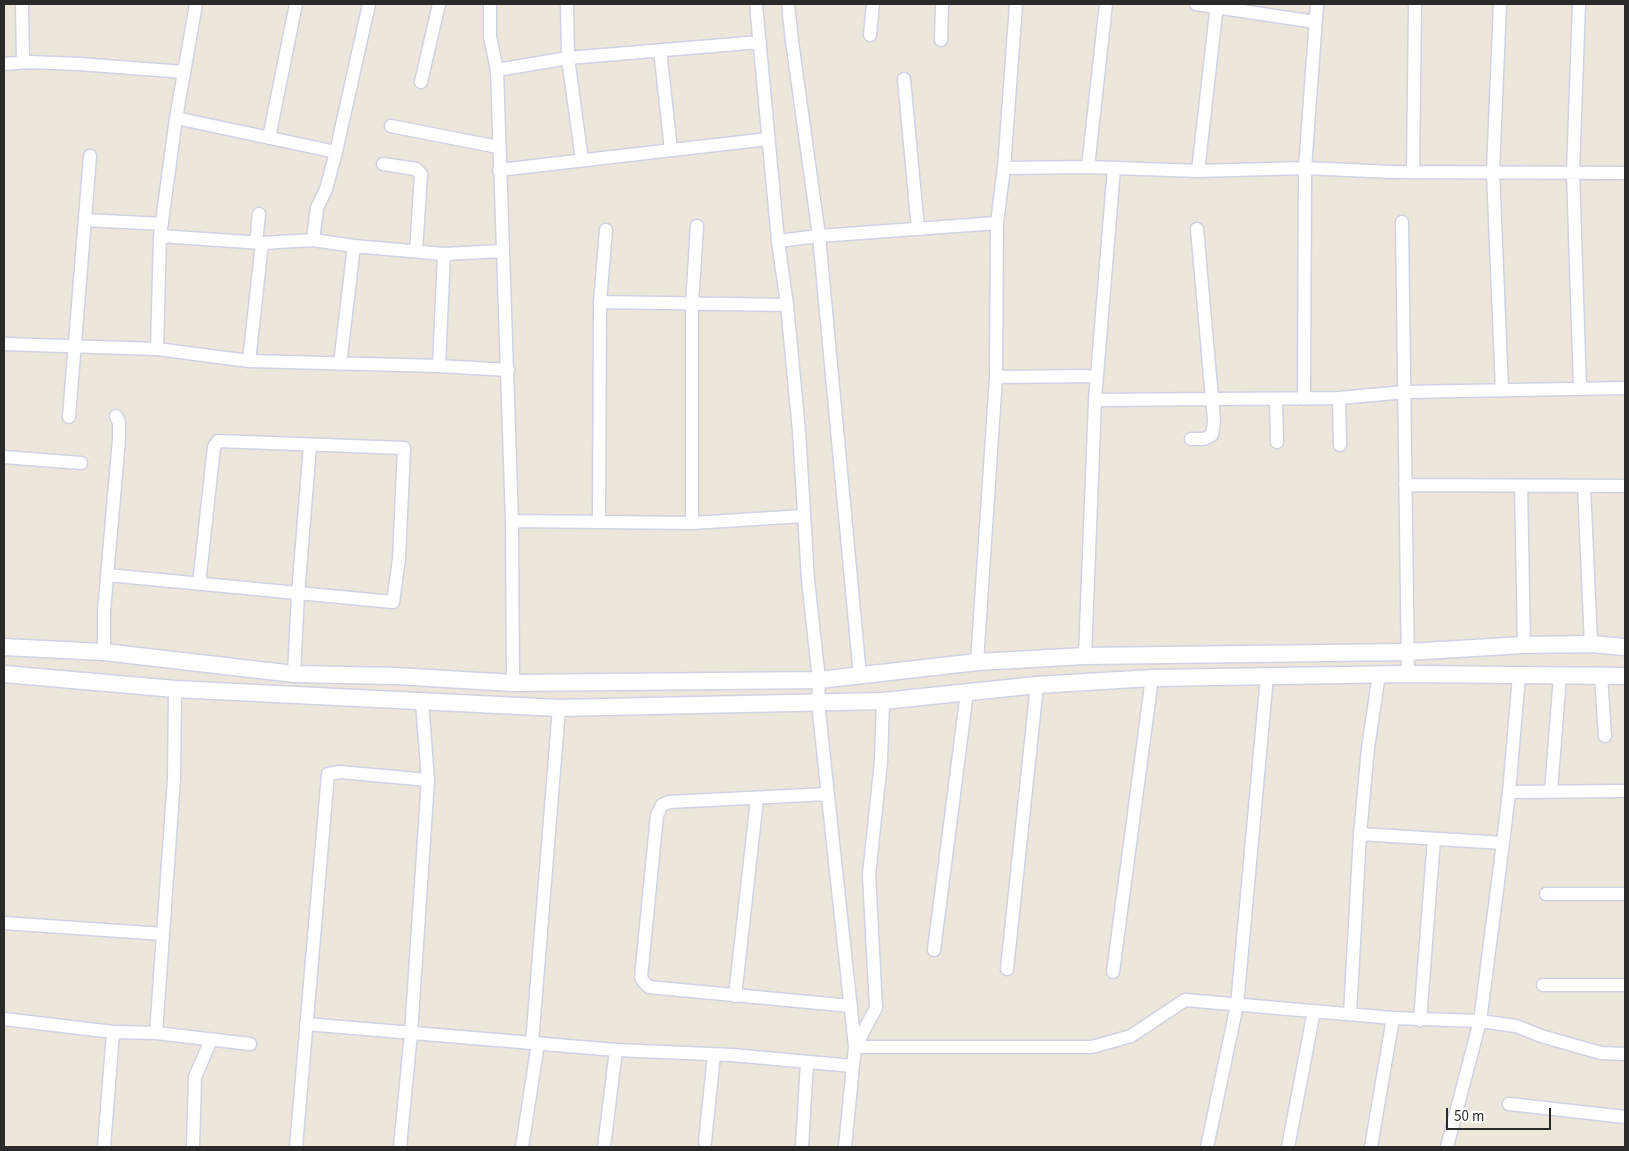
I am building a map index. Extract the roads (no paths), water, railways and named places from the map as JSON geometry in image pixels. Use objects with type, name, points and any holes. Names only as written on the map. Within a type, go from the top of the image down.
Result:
[{"type":"street","points":[[22,4],[23,62]]},
{"type":"street","points":[[157,349],[161,230],[176,118],[196,4]]},
{"type":"street","points":[[270,138],[296,4]]},
{"type":"street","points":[[313,240],[317,208],[326,189],[336,152],[370,4]]},
{"type":"street","points":[[421,82],[439,4]]},
{"type":"street","points":[[490,4],[490,37],[497,70],[498,147],[508,370],[512,522],[513,683]]},
{"type":"street","points":[[567,4],[568,58],[582,160]]},
{"type":"street","points":[[756,4],[778,241],[787,305],[808,580],[819,680],[818,703],[855,1047],[845,1147]]},
{"type":"street","points":[[788,4],[819,236],[860,676]]},
{"type":"street","points":[[870,35],[873,4]]},
{"type":"street","points":[[940,40],[942,4]]},
{"type":"street","points":[[977,662],[996,377],[997,224],[1004,168],[1016,4]]},
{"type":"street","points":[[1088,167],[1106,4]]},
{"type":"street","points":[[1196,4],[1316,22]]},
{"type":"street","points":[[1304,399],[1305,168],[1317,4]]},
{"type":"street","points":[[1413,171],[1415,4]]},
{"type":"street","points":[[1500,4],[1493,171],[1502,390]]},
{"type":"street","points":[[1579,4],[1573,172],[1580,388]]},
{"type":"street","points":[[1198,171],[1216,6]]},
{"type":"street","points":[[497,70],[568,58],[760,42]]},
{"type":"street","points":[[660,50],[671,150]]},
{"type":"street","points":[[4,64],[23,62],[184,72]]},
{"type":"street","points":[[904,79],[918,229]]},
{"type":"street","points":[[176,118],[336,152]]},
{"type":"street","points":[[392,126],[498,147]]},
{"type":"street","points":[[499,170],[768,139]]},
{"type":"street","points":[[69,417],[90,156]]},
{"type":"street","points":[[383,164],[416,169],[421,174],[416,252]]},
{"type":"street","points":[[1004,168],[1088,167],[1198,171],[1305,168],[1625,173]]},
{"type":"street","points":[[1085,656],[1096,376],[1114,168]]},
{"type":"street","points":[[249,361],[259,242],[259,214]]},
{"type":"street","points":[[86,220],[259,242],[313,240],[354,246],[444,254],[502,251]]},
{"type":"street","points":[[1402,222],[1408,674]]},
{"type":"street","points":[[778,241],[819,236],[997,224]]},
{"type":"street","points":[[692,523],[692,304],[697,226]]},
{"type":"street","points":[[1191,439],[1204,439],[1212,435],[1214,421],[1197,229]]},
{"type":"street","points":[[599,521],[600,302],[606,230]]},
{"type":"street","points":[[340,364],[354,246]]},
{"type":"street","points":[[439,366],[444,254]]},
{"type":"street","points":[[600,302],[787,305]]},
{"type":"street","points":[[4,344],[157,349],[249,361],[439,366],[508,370]]},
{"type":"street","points":[[996,377],[1096,376]]},
{"type":"street","points":[[1095,400],[1304,399],[1404,392],[1625,388]]},
{"type":"street","points":[[1339,398],[1340,445]]},
{"type":"street","points":[[1276,399],[1277,442]]},
{"type":"street","points":[[104,652],[104,612],[119,439],[119,422],[116,416]]},
{"type":"street","points":[[108,575],[298,594],[393,602],[399,559],[404,448],[310,446],[218,441],[214,447],[199,584]]},
{"type":"street","points":[[294,674],[298,594],[310,446]]},
{"type":"street","points":[[4,457],[81,463]]},
{"type":"street","points":[[1405,485],[1625,486]]},
{"type":"street","points":[[1521,486],[1524,645]]},
{"type":"street","points":[[1584,486],[1591,644]]},
{"type":"street","points":[[512,522],[692,523],[804,516]]},
{"type":"street","points":[[4,647],[104,652],[294,674],[396,676],[513,683],[819,680],[977,662],[1085,656],[1407,652],[1524,645],[1591,644],[1625,647]]},
{"type":"street","points":[[4,674],[175,688],[558,708],[883,702],[1037,685],[1152,678],[1379,674],[1625,676]]},
{"type":"street","points":[[1350,1014],[1360,834],[1368,748],[1379,674]]},
{"type":"street","points":[[1208,1147],[1237,1005],[1267,676]]},
{"type":"street","points":[[1448,1147],[1480,1021],[1509,792],[1519,676]]},
{"type":"street","points":[[1551,792],[1560,676]]},
{"type":"street","points":[[1601,676],[1605,736]]},
{"type":"street","points":[[1113,972],[1152,678]]},
{"type":"street","points":[[1007,969],[1037,685]]},
{"type":"street","points":[[156,1033],[174,779],[175,688]]},
{"type":"street","points":[[934,950],[967,692]]},
{"type":"street","points":[[400,1147],[411,1033],[428,780],[422,702]]},
{"type":"street","points":[[855,1047],[876,1008],[869,875],[881,761],[883,702]]},
{"type":"street","points":[[522,1147],[535,1043],[558,708]]},
{"type":"street","points":[[296,1147],[328,774],[340,772],[428,780]]},
{"type":"street","points":[[1509,792],[1625,791]]},
{"type":"street","points":[[828,794],[669,802],[662,805],[657,815],[642,981],[649,987],[851,1006]]},
{"type":"street","points":[[735,996],[757,799]]},
{"type":"street","points":[[1360,834],[1503,843]]},
{"type":"street","points":[[1420,1020],[1434,839]]},
{"type":"street","points":[[1546,894],[1625,894]]},
{"type":"street","points":[[4,922],[164,934]]},
{"type":"street","points":[[1543,985],[1625,985]]},
{"type":"street","points":[[855,1047],[1092,1047],[1131,1036],[1185,1000],[1420,1020],[1480,1021],[1516,1026],[1541,1036],[1601,1053],[1625,1054]]},
{"type":"street","points":[[1288,1147],[1314,1011]]},
{"type":"street","points":[[1371,1147],[1393,1018]]},
{"type":"street","points":[[4,1019],[113,1032],[156,1033],[250,1044]]},
{"type":"street","points":[[306,1024],[616,1050],[714,1054],[853,1066]]},
{"type":"street","points":[[104,1147],[113,1032]]},
{"type":"street","points":[[193,1147],[195,1077],[211,1040]]},
{"type":"street","points":[[604,1147],[616,1050]]},
{"type":"street","points":[[705,1142],[714,1054]]},
{"type":"street","points":[[802,1147],[807,1062]]},
{"type":"street","points":[[1509,1104],[1625,1117]]}]
